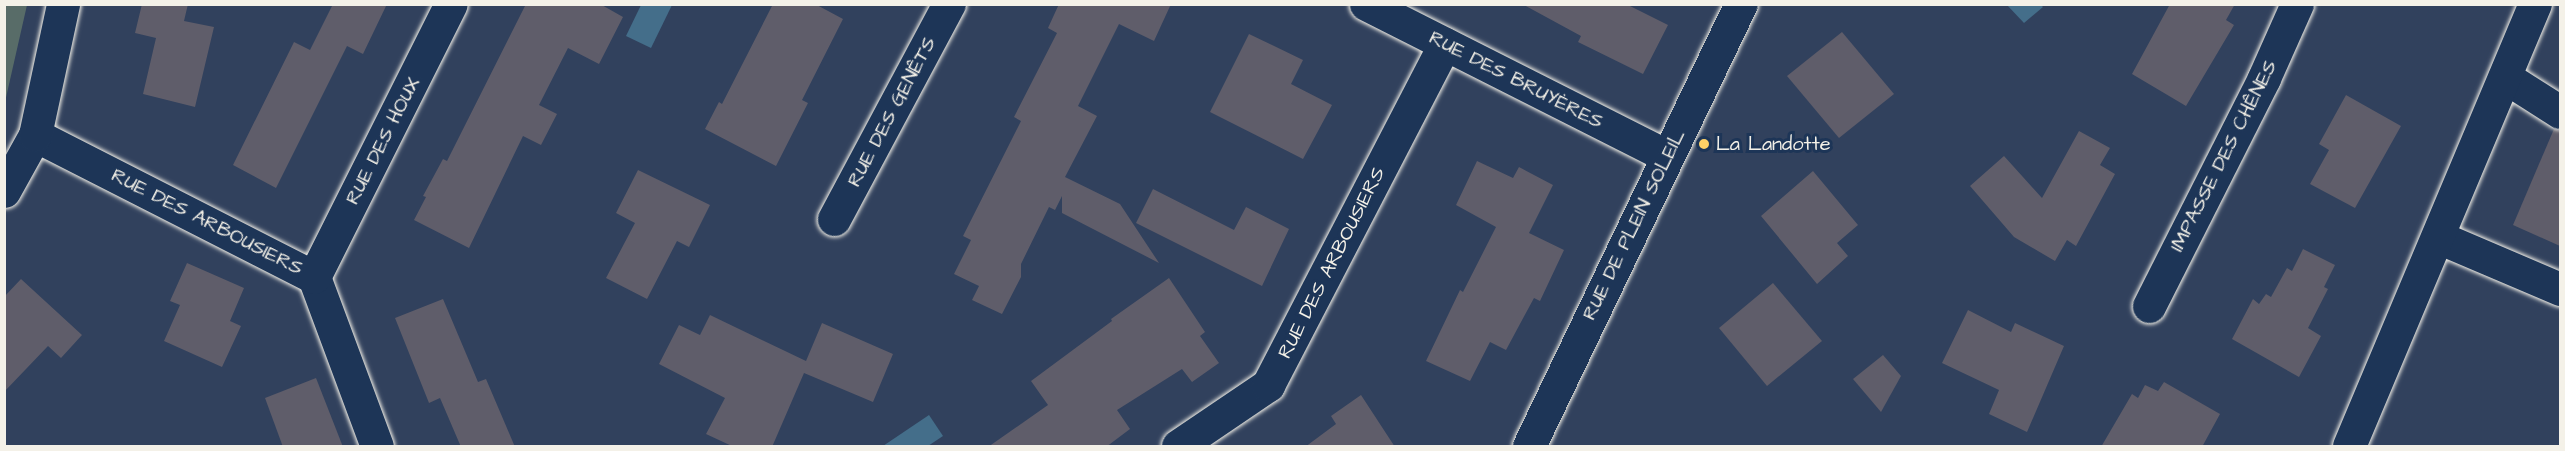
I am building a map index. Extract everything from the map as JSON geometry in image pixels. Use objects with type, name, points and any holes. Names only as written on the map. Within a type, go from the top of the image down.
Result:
[{"type":"street","points":[[4,191],[35,135],[63,4]]},
{"type":"street","name":"RUE DES HOUX","points":[[315,277],[451,4]]},
{"type":"street","name":"RUE DES GENÊTS","points":[[834,219],[949,4]]},
{"type":"street","name":"RUE DES BRUYÈRES","points":[[1366,4],[1667,156]]},
{"type":"street","name":"RUE DE PLEIN SOLEIL","points":[[1529,447],[1741,4]]},
{"type":"street","name":"IMPASSE DES CHÊNES","points":[[2149,306],[2264,78],[2297,4]]},
{"type":"street","points":[[2349,447],[2535,4]]},
{"type":"street","name":"RUE DES ARBOUSIERS","points":[[1178,447],[1268,385],[1445,44]]},
{"type":"street","points":[[2505,77],[2560,112]]},
{"type":"street","name":"RUE DES ARBOUSIERS","points":[[35,135],[315,277],[377,447]]},
{"type":"street","points":[[2438,237],[2560,289]]},
{"type":"green space","points":[[4,5],[27,5],[5,102]]},
{"type":"water","points":[[641,5],[672,5],[651,48],[626,36]]},
{"type":"water","points":[[2007,5],[2041,5],[2043,7],[2024,23]]},
{"type":"water","points":[[929,415],[943,436],[928,446],[883,446]]},
{"type":"building","points":[[142,4],[188,4],[184,21],[214,27],[195,107],[143,94],[156,38],[135,33]]},
{"type":"building","points":[[333,4],[387,4],[363,54],[347,46],[276,188],[233,165],[294,42],[310,50]]},
{"type":"building","points":[[526,4],[600,4],[623,17],[599,64],[568,48],[539,105],[557,114],[541,145],[523,136],[469,248],[414,220],[426,197],[423,196],[443,159],[447,161]]},
{"type":"building","points":[[773,4],[815,4],[843,19],[802,100],[808,103],[776,166],[705,129],[719,102],[722,104]]},
{"type":"building","points":[[1059,4],[1171,4],[1154,41],[1119,24],[1078,106],[1097,116],[1065,177],[1120,204],[1159,263],[1062,213],[1062,196],[1055,210],[1049,207],[1021,264],[1021,277],[1002,314],[972,300],[979,286],[954,274],[971,240],[963,236],[1021,121],[1014,117],[1057,33],[1048,28]]},
{"type":"building","points":[[1522,4],[1626,4],[1668,25],[1643,74],[1578,42],[1581,36]]},
{"type":"building","points":[[2170,4],[2235,4],[2226,20],[2234,25],[2186,106],[2132,74]]},
{"type":"building","points":[[1842,32],[1894,94],[1839,138],[1787,76]]},
{"type":"building","points":[[1249,34],[1303,60],[1291,84],[1332,105],[1303,159],[1210,112]]},
{"type":"building","points":[[2346,95],[2401,126],[2355,208],[2310,184],[2329,150],[2319,144]]},
{"type":"building","points":[[2554,129],[2560,131],[2560,246],[2513,225]]},
{"type":"building","points":[[2079,131],[2110,148],[2100,165],[2115,174],[2076,246],[2067,240],[2055,261],[2014,237],[1970,186],[2004,156],[2042,198]]},
{"type":"building","points":[[1477,161],[1513,178],[1519,167],[1553,185],[1529,233],[1564,250],[1540,301],[1534,298],[1506,350],[1490,342],[1470,381],[1426,361],[1460,290],[1463,292],[1496,227],[1456,205]]},
{"type":"building","points":[[638,170],[710,205],[689,247],[677,241],[647,299],[606,278],[635,223],[616,213]]},
{"type":"building","points":[[1813,171],[1858,225],[1837,243],[1848,256],[1817,284],[1761,216]]},
{"type":"building","points":[[1153,189],[1234,230],[1246,207],[1289,229],[1262,286],[1136,223]]},
{"type":"building","points":[[2303,249],[2335,265],[2324,287],[2328,289],[2308,328],[2321,336],[2299,377],[2232,339],[2253,299],[2259,304],[2266,294],[2271,297],[2287,268],[2292,271]]},
{"type":"building","points":[[187,263],[244,288],[230,321],[241,326],[222,367],[164,341],[180,305],[170,301]]},
{"type":"building","points":[[1169,278],[1205,332],[1200,336],[1219,363],[1192,382],[1182,369],[1117,410],[1130,429],[1106,447],[988,447],[1048,405],[1031,381],[1112,321],[1111,319]]},
{"type":"building","points":[[21,279],[82,335],[61,358],[48,346],[4,392],[4,297]]},
{"type":"building","points":[[1773,283],[1822,341],[1767,386],[1719,328]]},
{"type":"building","points":[[443,299],[478,382],[486,379],[515,447],[461,447],[440,398],[429,403],[395,318]]},
{"type":"building","points":[[1968,310],[2011,332],[2015,323],[2064,346],[2027,432],[1989,414],[1999,390],[1942,363]]},
{"type":"building","points":[[710,315],[806,361],[822,323],[893,354],[873,402],[804,373],[772,447],[734,447],[706,434],[725,398],[659,364],[679,325],[700,335]]},
{"type":"building","points":[[1883,355],[1901,376],[1881,412],[1853,379]]},
{"type":"building","points":[[316,378],[343,447],[283,447],[265,398]]},
{"type":"building","points":[[2164,382],[2220,414],[2202,447],[2101,447],[2132,394],[2138,398],[2145,385],[2158,391]]},
{"type":"building","points":[[1361,395],[1395,447],[1305,447],[1336,424],[1331,416]]},
{"type":"place","name":"La Landotte","points":[[1704,144]]}]
